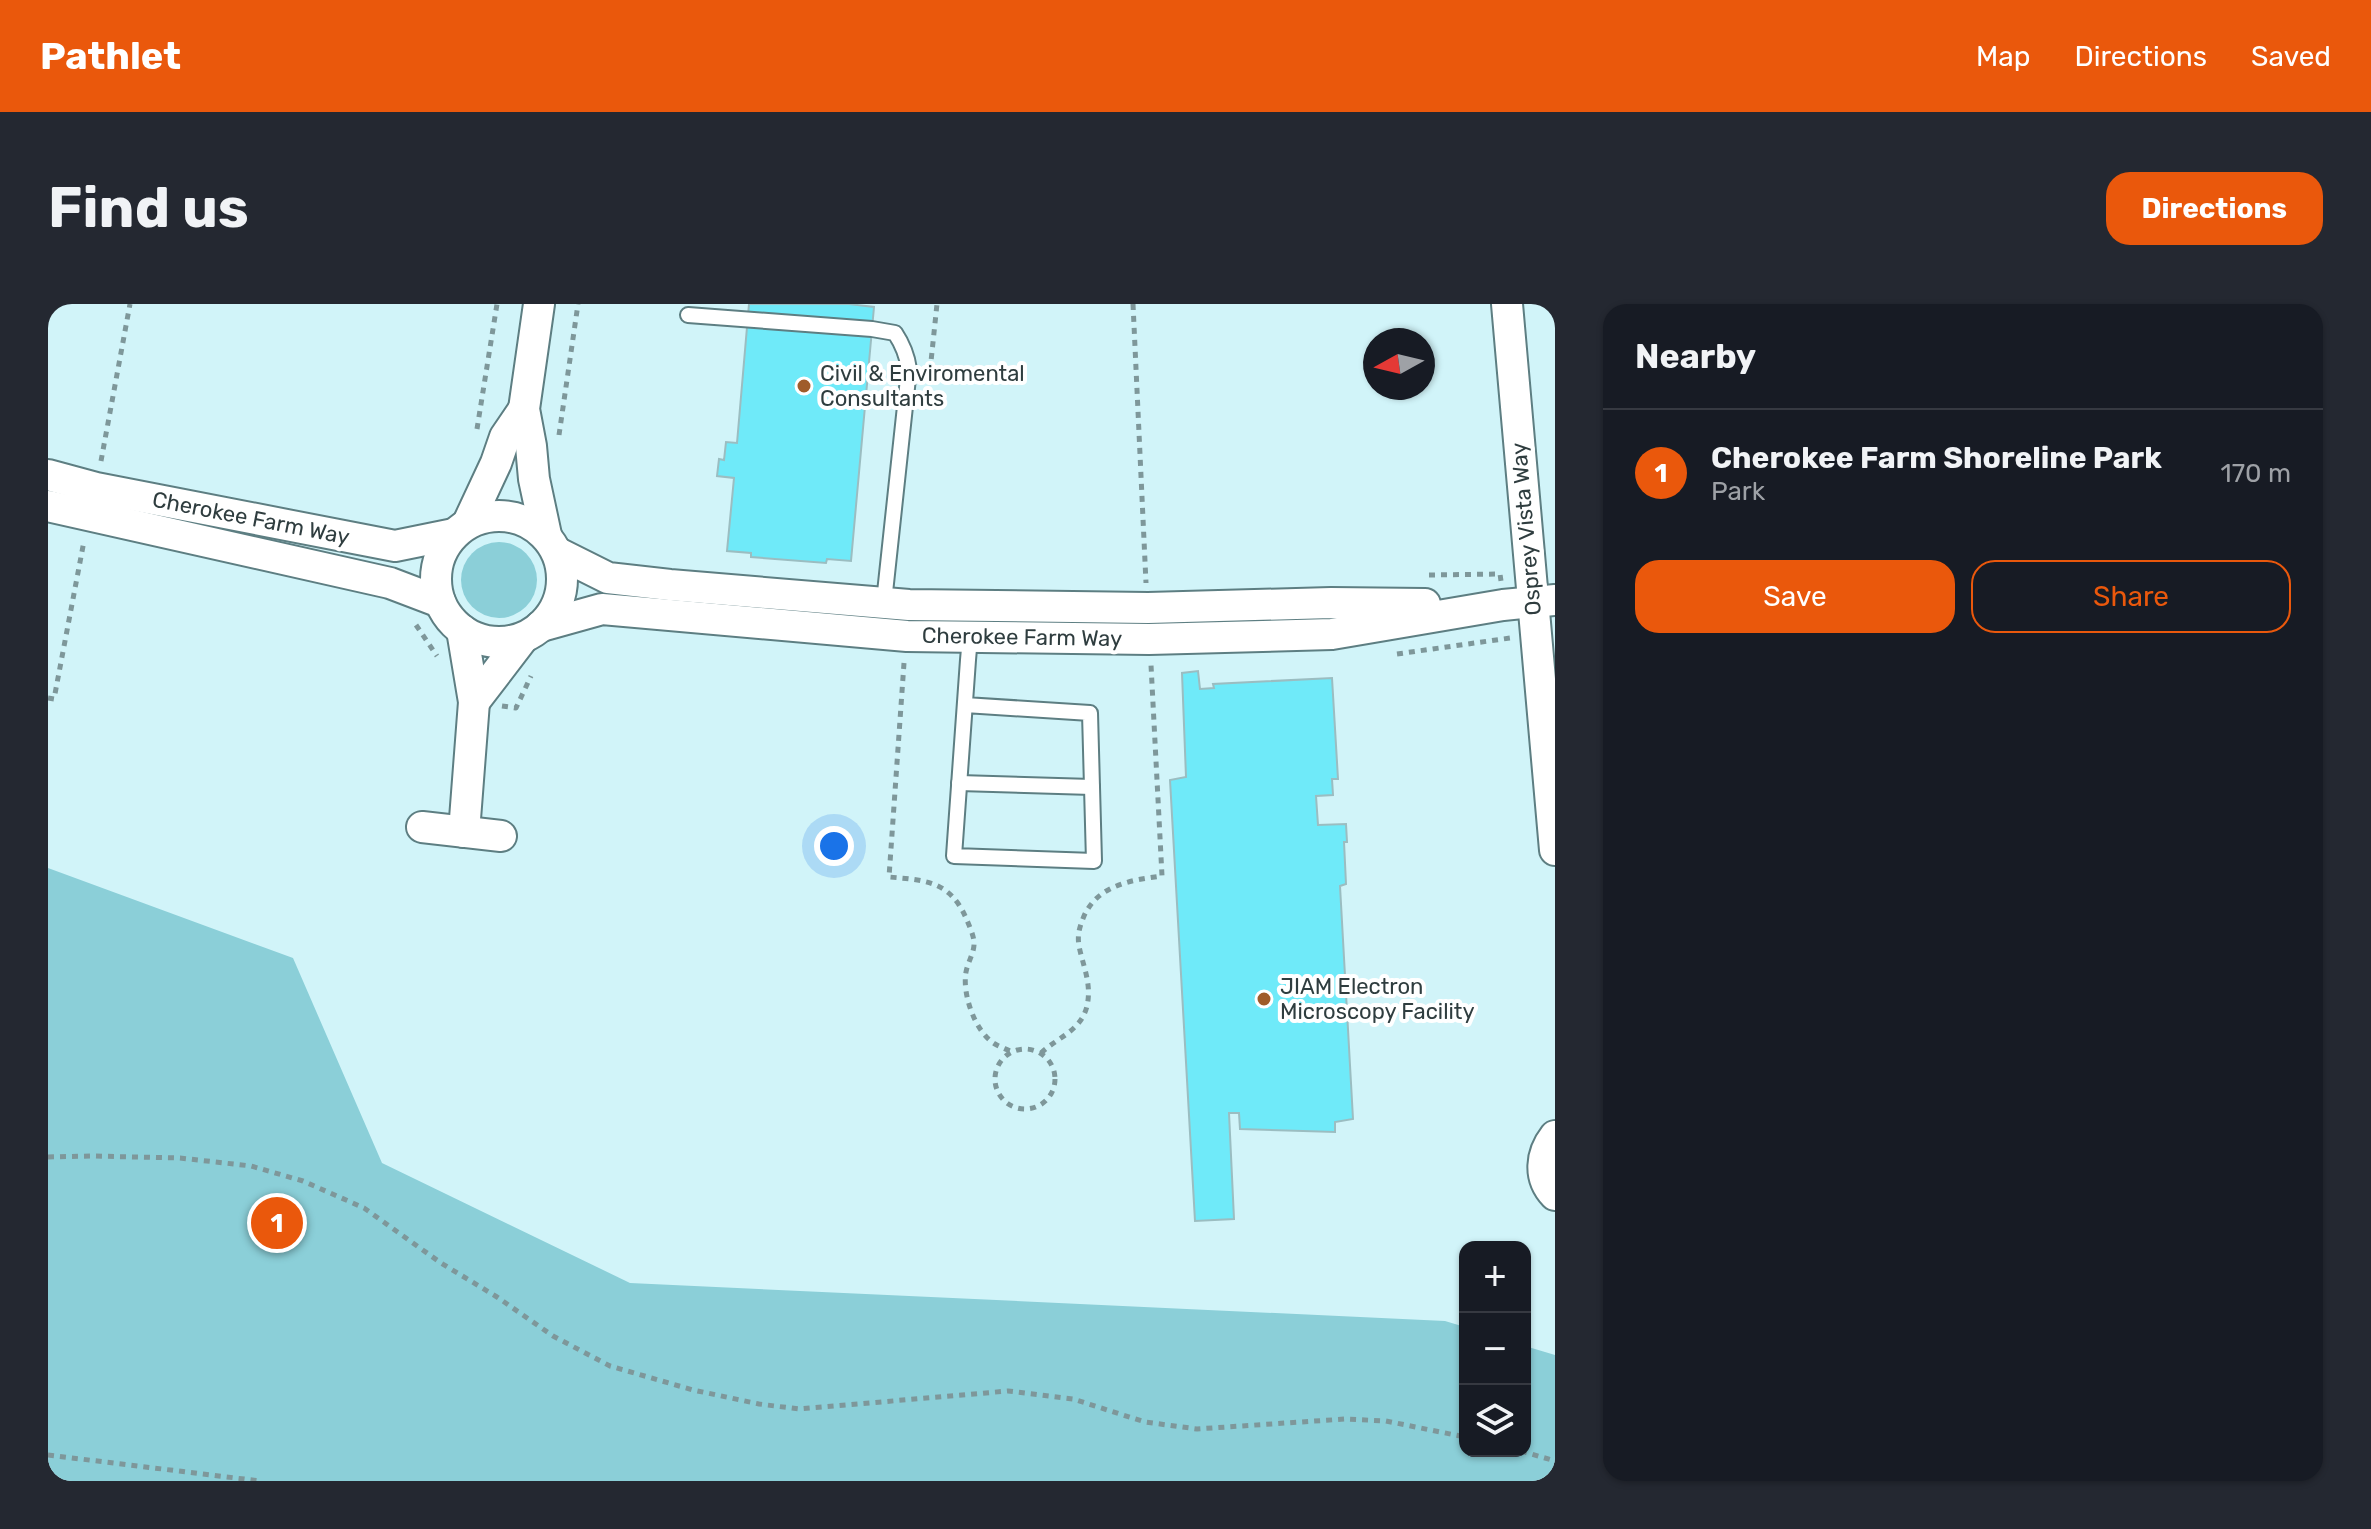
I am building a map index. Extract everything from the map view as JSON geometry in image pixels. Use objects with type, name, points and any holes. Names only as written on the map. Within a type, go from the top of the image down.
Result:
[{"type":"street","points":[[474,702],[532,632],[554,611],[562,592],[563,572],[534,479],[524,409],[539,304]]},
{"type":"street","name":"Osprey Vista Way","points":[[1507,304],[1530,602],[1555,850]]},
{"type":"street","points":[[524,409],[505,437],[496,463],[461,528],[443,548],[437,565],[436,584],[440,602],[449,618],[462,630],[481,640],[502,642],[532,632]]},
{"type":"street","name":"Cherokee Farm Way","points":[[48,475],[96,488],[395,546],[461,528]]},
{"type":"street","name":"Cherokee Farm Way","points":[[48,506],[390,583],[440,602]]},
{"type":"street","points":[[461,528],[487,516],[508,515],[529,522],[552,544]]},
{"type":"street","name":"Cherokee Farm Way","points":[[552,544],[608,578],[909,605],[1148,608],[1530,602]]},
{"type":"street","name":"Cherokee Farm Way","points":[[532,632],[602,609],[907,636],[970,637],[1150,651],[1332,634],[1530,602]]},
{"type":"street","points":[[462,630],[474,702],[464,832]]},
{"type":"street","points":[[422,827],[501,836]]},
{"type":"street","points":[[1555,1136],[1546,1148],[1543,1162],[1543,1175],[1555,1195]]},
{"type":"lane","points":[[688,315],[895,333],[907,355],[909,369],[884,602]]},
{"type":"lane","points":[[965,705],[1090,713],[1094,861],[954,856],[959,783],[970,637]]},
{"type":"lane","points":[[959,783],[1092,787]]},
{"type":"path","points":[[559,436],[578,304]]},
{"type":"path","points":[[1133,304],[1148,608]]},
{"type":"path","points":[[1041,1053],[1076,1026],[1087,1006],[1088,981],[1078,940],[1079,928],[1090,901],[1117,886],[1162,876],[1150,651]]},
{"type":"path","points":[[889,877],[937,884],[955,900],[974,939],[965,983],[971,1007],[982,1032],[993,1043],[1012,1052]]},
{"type":"path","points":[[1021,1049],[1041,1053],[1054,1068],[1055,1088],[1043,1104],[1024,1110],[1005,1103],[995,1086],[995,1076],[1003,1058],[1021,1049]]},
{"type":"path","points":[[48,1157],[180,1158],[251,1166],[303,1181],[364,1208],[553,1336],[610,1366],[693,1390],[759,1404],[799,1409],[1008,1391],[1073,1399],[1145,1422],[1197,1429],[1345,1419],[1386,1421],[1459,1436]]},
{"type":"path","points":[[1531,1454],[1555,1461]]},
{"type":"path","points":[[48,1455],[260,1481]]},
{"type":"shaded area","points":[[499,542],[513,545],[526,553],[534,566],[537,580],[534,594],[526,607],[513,615],[499,618],[485,615],[472,607],[464,594],[461,580],[464,566],[472,553],[485,545]]},
{"type":"shaded area","points":[[48,868],[293,958],[382,1163],[630,1283],[1445,1321],[1459,1325],[1459,1457],[1531,1457],[1531,1348],[1555,1355],[1555,1481],[48,1481]]},
{"type":"building","name":"Civil & Enviromental Consultants","points":[[749,304],[874,307],[851,561],[827,559],[826,563],[751,557],[751,553],[727,551],[734,478],[717,476],[719,459],[724,460],[726,442],[737,443]]},
{"type":"building","name":"JIAM Electron Microscopy Facility","points":[[1198,671],[1200,689],[1214,688],[1213,684],[1332,678],[1338,779],[1332,779],[1333,795],[1316,796],[1318,825],[1346,824],[1346,884],[1340,886],[1353,1119],[1335,1122],[1335,1132],[1240,1129],[1239,1113],[1229,1113],[1234,1219],[1195,1221],[1170,780],[1186,777],[1182,673]]},
{"type":"place","name":"Civil & Enviromental Consultants","points":[[804,386]]},
{"type":"place","name":"JIAM Electron Microscopy Facility","points":[[1264,999]]},
{"type":"place","name":"Cherokee Farm Shoreline Park","points":[[277,1223]]}]
